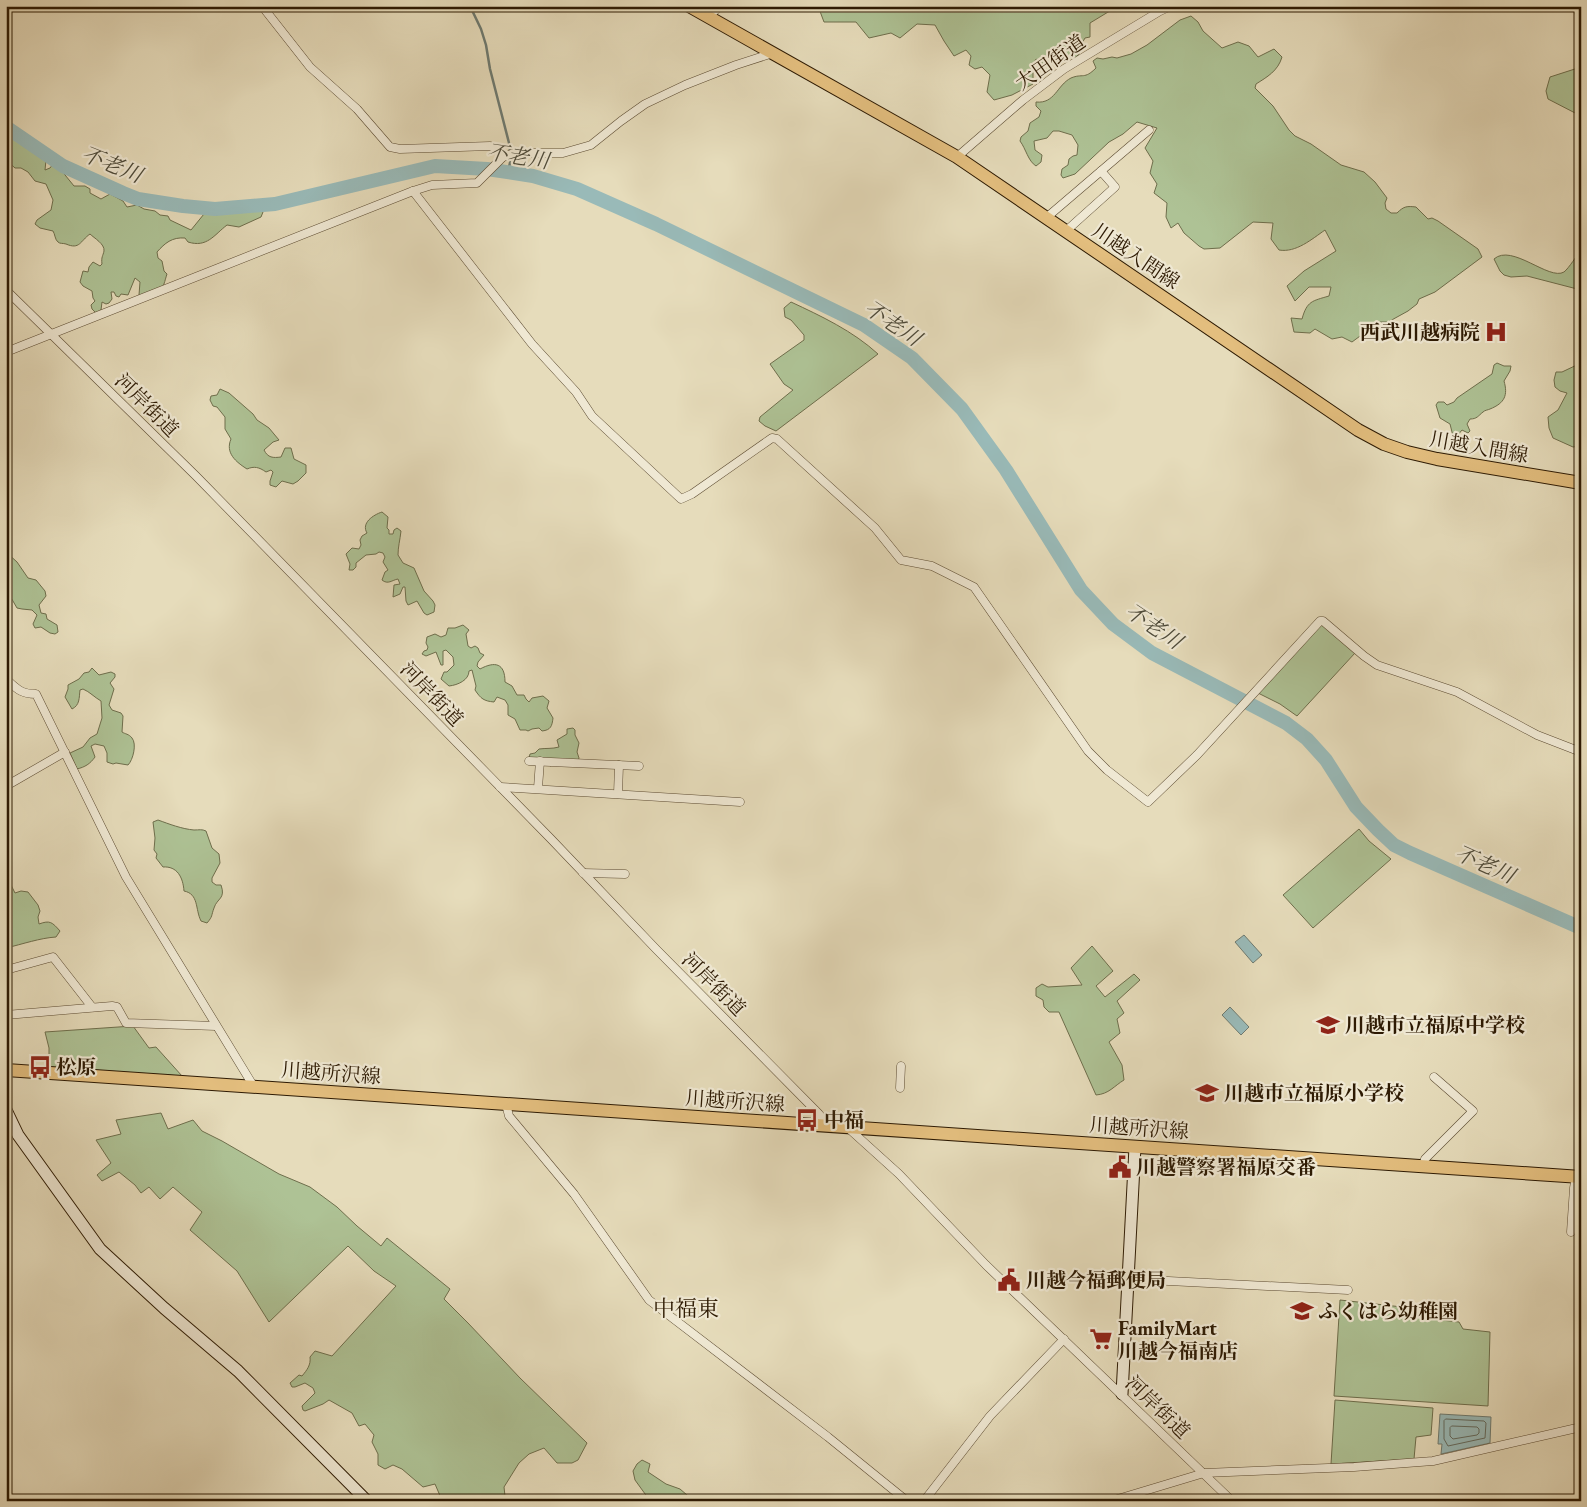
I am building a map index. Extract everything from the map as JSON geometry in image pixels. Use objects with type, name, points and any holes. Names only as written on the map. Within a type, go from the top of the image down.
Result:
[{"type":"main road","name":"川越入間線","points":[[689,6],[956,157],[1358,430],[1384,444],[1437,459],[1581,483]]},
{"type":"main road","name":"川越所沢線","points":[[6,1070],[1580,1176]]},
{"type":"street","points":[[262,6],[310,67],[358,109],[390,147],[400,149],[490,146],[500,150],[503,157]]},
{"type":"street","points":[[708,17],[720,6]]},
{"type":"street","name":"大田街道","points":[[956,157],[1023,100],[1064,69],[1158,9],[1171,6]]},
{"type":"street","points":[[6,352],[413,191],[432,185],[477,183],[503,157],[514,153],[564,153],[591,145],[645,104],[736,65],[773,53]]},
{"type":"street","points":[[1046,218],[1149,130]]},
{"type":"street","points":[[1066,231],[1116,187],[1101,171]]},
{"type":"street","points":[[413,191],[532,344],[576,392],[592,416],[682,499],[772,438],[777,439],[866,519],[901,560],[932,566],[974,587],[1088,750],[1107,770],[1148,802],[1197,755],[1320,620],[1377,665],[1456,692],[1538,735],[1581,752]]},
{"type":"street","name":"河岸街道","points":[[6,290],[196,476],[819,1114],[828,1126]]},
{"type":"street","points":[[6,679],[25,694],[36,694],[126,877],[254,1087]]},
{"type":"street","points":[[6,786],[64,752]]},
{"type":"street","points":[[529,761],[638,766]]},
{"type":"street","points":[[538,788],[540,761]]},
{"type":"street","points":[[618,794],[619,765]]},
{"type":"street","points":[[500,787],[740,802]]},
{"type":"street","points":[[583,873],[625,874]]},
{"type":"street","points":[[6,970],[53,957],[92,1007]]},
{"type":"street","points":[[6,1014],[112,1006],[117,1007],[126,1023],[216,1026]]},
{"type":"street","points":[[900,1088],[901,1066]]},
{"type":"street","points":[[1423,1166],[1425,1159],[1473,1111],[1434,1077]]},
{"type":"street","points":[[506,1104],[509,1116],[574,1194],[649,1300],[828,1436],[907,1501]]},
{"type":"street","points":[[6,1110],[22,1141],[100,1249],[164,1308],[238,1371],[367,1501]]},
{"type":"street","name":"河岸街道","points":[[847,1127],[899,1174],[986,1266],[1232,1501]]},
{"type":"street","points":[[1122,1394],[1135,1147]]},
{"type":"street","points":[[1571,1232],[1574,1188],[1580,1176]]},
{"type":"street","points":[[1129,1279],[1348,1290]]},
{"type":"street","points":[[924,1501],[990,1416],[1064,1339]]},
{"type":"street","points":[[1112,1501],[1204,1473],[1362,1467],[1432,1461],[1581,1427]]},
{"type":"green space","points":[[818,6],[1118,6],[1090,23],[1090,37],[1085,38],[1081,45],[1080,53],[1075,58],[1066,56],[1045,65],[1036,59],[1033,65],[1033,84],[1012,95],[994,100],[987,92],[990,75],[982,67],[975,69],[969,65],[971,56],[966,50],[954,56],[935,25],[917,24],[900,38],[891,33],[869,38],[856,22],[824,22]]},
{"type":"green space","points":[[1573,6],[1581,6],[1581,44],[1580,31]]},
{"type":"green space","points":[[1191,16],[1198,22],[1203,31],[1222,48],[1238,42],[1249,46],[1258,57],[1274,49],[1282,57],[1280,62],[1272,73],[1256,84],[1255,88],[1273,106],[1295,136],[1311,144],[1341,165],[1364,172],[1375,182],[1387,198],[1385,203],[1386,209],[1391,213],[1397,213],[1406,207],[1416,207],[1428,219],[1432,218],[1438,221],[1478,249],[1482,257],[1435,292],[1419,299],[1417,304],[1408,311],[1388,322],[1379,322],[1352,342],[1342,337],[1332,339],[1315,329],[1310,333],[1294,332],[1291,318],[1302,319],[1308,305],[1318,299],[1329,296],[1331,287],[1309,287],[1295,301],[1287,286],[1304,271],[1336,251],[1325,230],[1298,247],[1279,250],[1271,239],[1273,223],[1253,222],[1220,248],[1204,249],[1184,233],[1178,223],[1171,228],[1166,217],[1167,203],[1154,193],[1157,184],[1150,173],[1153,161],[1145,148],[1157,128],[1137,122],[1123,134],[1109,142],[1075,174],[1063,178],[1061,175],[1062,169],[1068,165],[1069,159],[1077,155],[1078,145],[1072,135],[1059,131],[1053,131],[1047,138],[1034,141],[1035,150],[1042,155],[1041,162],[1036,166],[1033,164],[1020,141],[1021,137],[1028,131],[1030,123],[1039,117],[1041,111],[1036,106],[1036,102],[1048,100],[1071,78],[1092,72],[1096,68],[1093,61],[1097,58],[1117,58],[1131,54],[1147,45],[1180,20]]},
{"type":"green space","points":[[1581,67],[1581,113],[1579,115],[1548,99],[1546,91],[1550,77]]},
{"type":"green space","points":[[6,132],[46,160],[45,170],[53,164],[61,170],[74,186],[85,186],[90,189],[90,193],[101,199],[110,194],[123,201],[127,207],[137,205],[144,209],[155,211],[160,215],[168,216],[170,220],[191,230],[204,214],[212,213],[217,215],[226,204],[231,203],[238,209],[242,209],[246,204],[253,204],[255,208],[263,212],[261,217],[239,227],[227,225],[205,242],[188,242],[185,238],[176,238],[169,241],[157,252],[158,258],[162,261],[164,271],[167,274],[161,288],[152,290],[141,297],[139,295],[140,282],[135,278],[128,295],[121,294],[119,297],[114,292],[111,292],[112,299],[106,304],[102,302],[101,310],[96,313],[91,305],[95,301],[92,291],[80,282],[83,271],[88,272],[93,262],[100,266],[102,264],[104,248],[90,234],[80,244],[74,246],[60,243],[56,240],[53,231],[40,228],[35,224],[37,220],[51,210],[53,200],[46,184],[35,181],[28,172],[21,168],[15,168],[6,160]]},
{"type":"green space","points":[[1581,250],[1581,290],[1527,276],[1511,277],[1504,275],[1494,259],[1502,255],[1520,258],[1549,272],[1557,273],[1564,272]]},
{"type":"green space","points":[[791,302],[847,331],[878,354],[776,431],[759,421],[760,417],[793,390],[784,384],[770,364],[804,340],[804,335],[791,320],[785,317],[784,308]]},
{"type":"green space","points":[[1497,363],[1511,366],[1504,381],[1506,390],[1504,398],[1495,407],[1485,411],[1476,418],[1470,419],[1467,424],[1470,431],[1468,433],[1462,430],[1457,436],[1453,436],[1450,424],[1440,418],[1436,405],[1438,402],[1444,402],[1447,405],[1454,402],[1492,374],[1494,365]]},
{"type":"green space","points":[[1581,363],[1581,446],[1573,447],[1553,438],[1549,428],[1548,417],[1558,410],[1567,393],[1555,387],[1556,372],[1562,372]]},
{"type":"green space","points":[[220,389],[229,393],[253,414],[257,420],[269,428],[279,440],[273,442],[264,450],[267,455],[281,457],[285,448],[291,448],[294,459],[306,465],[306,473],[298,481],[293,484],[282,481],[276,487],[270,485],[273,472],[271,470],[266,472],[256,468],[247,469],[233,457],[229,449],[231,439],[225,429],[225,417],[217,407],[213,406],[210,400],[211,396],[217,395]]},
{"type":"green space","points":[[382,512],[388,517],[387,528],[389,534],[393,534],[397,528],[401,531],[398,555],[403,563],[414,568],[424,591],[435,605],[434,612],[427,615],[417,601],[408,605],[405,587],[403,587],[400,594],[393,597],[394,585],[400,584],[398,579],[388,582],[382,580],[385,572],[388,570],[383,562],[385,557],[383,553],[366,555],[356,563],[356,567],[353,570],[349,570],[350,564],[346,554],[352,548],[359,549],[362,536],[367,533],[367,523],[372,517]]},
{"type":"green space","points":[[6,552],[17,562],[28,578],[36,580],[45,591],[46,596],[39,605],[41,613],[46,614],[47,619],[57,625],[58,632],[55,634],[41,627],[35,628],[33,624],[37,615],[32,610],[17,608],[6,589]]},
{"type":"green space","points":[[463,625],[469,630],[466,634],[468,646],[471,648],[475,646],[484,655],[478,662],[477,666],[480,669],[485,666],[498,665],[503,671],[505,682],[512,686],[517,695],[524,695],[529,702],[532,698],[543,696],[549,701],[547,708],[553,718],[549,729],[542,731],[539,728],[528,731],[520,730],[515,719],[508,715],[508,705],[505,700],[497,697],[494,702],[491,702],[479,696],[475,690],[476,686],[472,670],[469,671],[469,674],[462,682],[456,684],[449,686],[441,679],[444,672],[447,672],[454,665],[453,657],[446,650],[443,651],[443,665],[441,665],[436,652],[426,656],[422,654],[428,647],[426,643],[427,637],[435,634],[441,637],[446,635],[448,628]]},
{"type":"green space","points":[[1319,625],[1323,625],[1355,653],[1297,716],[1280,704],[1258,693]]},
{"type":"green space","points":[[92,668],[99,675],[111,672],[115,674],[110,683],[114,689],[109,705],[112,710],[121,713],[123,716],[122,732],[132,738],[134,744],[134,752],[128,765],[107,762],[107,753],[104,746],[95,744],[91,746],[95,757],[87,765],[77,769],[70,753],[83,747],[90,738],[97,734],[102,718],[101,701],[85,690],[80,690],[78,703],[72,709],[65,697],[68,685],[79,679],[84,673],[89,672]]},
{"type":"green space","points":[[573,728],[579,743],[578,761],[550,766],[529,758],[530,754],[535,753],[539,749],[559,747],[557,740],[567,734],[567,729]]},
{"type":"green space","points":[[158,820],[185,829],[206,831],[212,848],[219,854],[220,863],[212,878],[212,882],[216,885],[221,885],[222,893],[207,923],[201,921],[196,903],[192,895],[184,891],[181,877],[176,870],[163,867],[156,858],[153,822]]},
{"type":"green space","points":[[1359,829],[1369,841],[1391,859],[1313,928],[1283,895]]},
{"type":"green space","points":[[6,884],[11,885],[15,893],[21,891],[28,892],[38,905],[40,911],[38,917],[39,924],[48,922],[53,924],[60,931],[56,937],[6,948]]},
{"type":"green space","points":[[1092,946],[1113,971],[1096,986],[1105,997],[1134,974],[1140,980],[1117,1001],[1124,1013],[1117,1019],[1120,1033],[1109,1042],[1122,1065],[1124,1080],[1108,1091],[1096,1095],[1059,1012],[1049,1012],[1044,1007],[1043,1000],[1036,996],[1036,988],[1042,984],[1048,987],[1082,985],[1071,968]]},
{"type":"green space","points":[[133,1026],[149,1048],[156,1047],[182,1076],[49,1067],[49,1048],[45,1032]]},
{"type":"green space","points":[[161,1113],[168,1129],[193,1120],[202,1131],[279,1174],[310,1187],[337,1207],[381,1246],[387,1238],[450,1289],[444,1299],[520,1378],[587,1443],[578,1460],[572,1463],[557,1463],[544,1448],[529,1454],[519,1463],[504,1487],[505,1496],[517,1501],[440,1501],[441,1498],[435,1484],[423,1487],[402,1469],[393,1465],[385,1469],[378,1465],[378,1454],[372,1442],[374,1435],[365,1424],[359,1426],[352,1413],[329,1400],[305,1411],[303,1410],[302,1406],[315,1393],[313,1388],[305,1383],[292,1387],[290,1383],[299,1375],[302,1376],[304,1374],[309,1365],[310,1357],[315,1351],[332,1356],[396,1286],[374,1271],[348,1246],[269,1322],[237,1271],[190,1230],[202,1212],[173,1187],[160,1199],[149,1187],[141,1193],[135,1185],[119,1172],[102,1181],[97,1175],[111,1163],[96,1140],[121,1134],[116,1120]]},
{"type":"green space","points":[[1340,1300],[1411,1308],[1415,1317],[1459,1322],[1463,1329],[1490,1332],[1488,1406],[1334,1396]]},
{"type":"green space","points":[[1335,1400],[1433,1408],[1431,1435],[1416,1437],[1414,1459],[1331,1464]]},
{"type":"green space","points":[[642,1460],[650,1464],[648,1472],[666,1484],[680,1489],[694,1501],[646,1501],[648,1498],[635,1480],[633,1471]]},
{"type":"water","points":[[1244,935],[1262,955],[1253,963],[1235,942]]},
{"type":"water","points":[[1230,1007],[1249,1027],[1241,1035],[1222,1015]]},
{"type":"water","points":[[1440,1414],[1491,1417],[1490,1443],[1441,1454],[1442,1444],[1438,1444]]},
{"type":"waterway","points":[[470,6],[486,45],[490,69],[509,143],[511,158],[508,172]]},
{"type":"waterway","name":"不老川","points":[[6,127],[63,166],[138,199],[215,209],[275,204],[435,166],[487,169],[533,176],[577,189],[656,224],[864,325],[912,358],[962,409],[1006,470],[1081,590],[1113,624],[1152,653],[1286,723],[1307,739],[1326,760],[1356,807],[1394,845],[1581,928]]},
{"type":"place","name":"西武川越病院","points":[[1496,332]]},
{"type":"place","name":"川越市立福原中学校","points":[[1328,1025]]},
{"type":"place","name":"松原","points":[[40,1067]]},
{"type":"place","name":"川越市立福原小学校","points":[[1207,1093]]},
{"type":"place","name":"中福","points":[[807,1120]]},
{"type":"place","name":"川越警察署福原交番","points":[[1120,1167]]},
{"type":"place","name":"川越今福郵便局","points":[[1009,1280]]},
{"type":"place","name":"ふくはら幼稚園","points":[[1302,1311]]},
{"type":"place","name":"FamilyMart 川越今福南店","points":[[1101,1339]]},
{"type":"district","name":"中福東","points":[[686,1308]]}]
